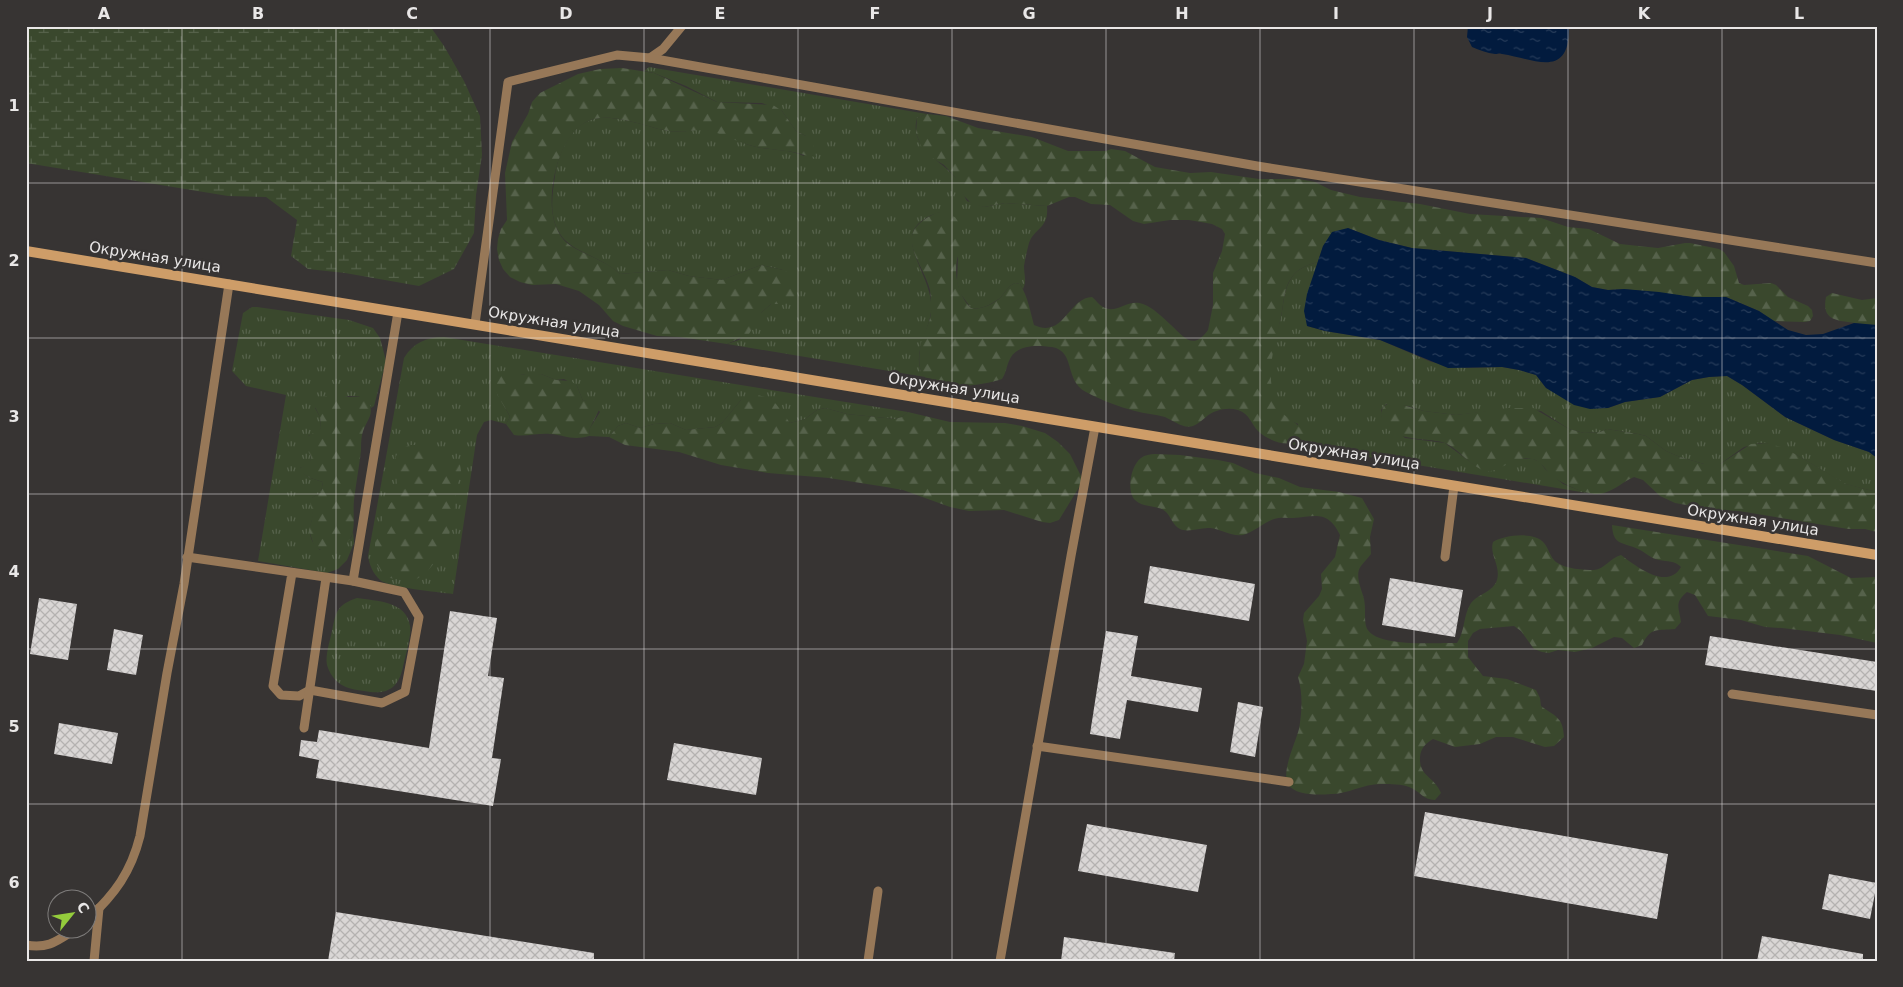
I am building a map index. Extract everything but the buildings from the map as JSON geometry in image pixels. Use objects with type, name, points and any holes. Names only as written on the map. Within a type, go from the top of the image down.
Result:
[{"type":"main road","name":"Окружная улица","points":[[26,251],[1877,555]]},
{"type":"lane","points":[[650,58],[663,49],[682,26]]},
{"type":"lane","points":[[475,324],[508,82],[617,55],[650,58],[1257,166],[1877,263]]},
{"type":"lane","points":[[94,961],[99,908],[124,878],[135,856],[140,836],[187,558],[229,284]]},
{"type":"lane","points":[[353,581],[398,312]]},
{"type":"lane","points":[[1000,961],[1095,427]]},
{"type":"lane","points":[[1445,557],[1454,486]]},
{"type":"lane","points":[[187,558],[353,581],[404,592],[419,617],[405,692],[382,703],[310,690],[299,696],[281,695],[273,686],[292,573]]},
{"type":"lane","points":[[304,728],[326,578]]},
{"type":"lane","points":[[1732,694],[1877,715]]},
{"type":"lane","points":[[1037,746],[1289,782]]},
{"type":"lane","points":[[868,961],[878,891]]},
{"type":"lane","points":[[26,945],[38,947],[49,945],[57,940]]},
{"type":"green space","points":[[26,26],[430,26],[464,81],[480,116],[482,155],[476,195],[474,233],[454,269],[419,286],[345,273],[308,269],[291,256],[297,220],[266,197],[228,196],[26,163]]},
{"type":"green space","points":[[649,67],[927,114],[917,118],[917,137],[927,152],[957,179],[967,201],[984,207],[1005,203],[1047,206],[1044,224],[1029,243],[1024,266],[1025,281],[1023,289],[1020,284],[1015,283],[991,304],[979,308],[971,308],[960,293],[957,282],[958,257],[940,212],[923,220],[914,230],[912,242],[930,297],[930,320],[919,353],[921,369],[925,377],[727,344],[739,340],[771,304],[782,304],[783,270],[761,265],[722,280],[689,276],[668,270],[620,274],[613,268],[568,243],[555,224],[552,208],[553,192],[556,169],[561,153],[574,131],[586,122],[595,119],[627,120],[673,132],[712,131],[749,145],[797,153],[804,156],[806,136],[796,131],[782,111],[762,103],[717,102],[686,86],[644,71]]},
{"type":"green space","points":[[622,68],[654,73],[717,102],[773,105],[782,111],[796,131],[806,136],[813,145],[816,157],[754,146],[710,131],[673,132],[627,120],[605,118],[595,119],[581,125],[568,140],[562,153],[557,165],[552,197],[552,208],[557,230],[571,246],[608,265],[620,274],[668,270],[689,276],[722,280],[761,265],[783,270],[793,275],[796,287],[794,300],[782,304],[771,304],[762,312],[749,334],[727,344],[680,337],[657,336],[623,326],[613,321],[599,305],[579,291],[556,284],[532,285],[520,282],[510,277],[503,269],[499,260],[498,239],[501,229],[507,220],[505,173],[512,142],[528,114],[532,102],[540,93],[578,74],[600,69]]},
{"type":"green space","points":[[927,114],[946,116],[978,128],[1032,137],[1068,151],[1106,151],[1111,149],[1125,151],[1155,167],[1190,173],[1211,172],[1259,179],[1299,179],[1315,182],[1331,190],[1360,197],[1420,204],[1470,214],[1541,218],[1568,227],[1589,229],[1620,244],[1658,248],[1690,243],[1719,249],[1724,252],[1734,266],[1739,283],[1744,285],[1771,283],[1776,285],[1788,297],[1808,306],[1812,310],[1813,316],[1810,321],[1804,322],[1773,321],[1759,311],[1726,297],[1693,297],[1592,287],[1575,277],[1526,258],[1412,248],[1379,240],[1348,228],[1323,246],[1318,262],[1304,267],[1294,274],[1285,291],[1272,358],[1271,379],[1275,400],[1281,412],[1297,425],[1304,434],[1295,442],[1282,443],[1263,435],[1245,414],[1238,410],[1225,409],[1217,411],[1189,427],[1182,426],[1165,417],[1139,412],[1110,403],[1079,387],[1064,354],[1052,347],[1033,346],[1016,351],[1009,361],[1002,379],[961,386],[938,384],[929,381],[921,372],[919,355],[922,339],[931,314],[931,297],[926,279],[916,258],[912,239],[914,230],[921,222],[934,214],[943,212],[950,214],[955,217],[961,228],[963,246],[958,256],[956,277],[960,291],[971,308],[979,308],[991,304],[998,300],[1015,283],[1020,284],[1025,294],[1034,325],[1044,328],[1052,327],[1059,323],[1077,304],[1084,299],[1092,297],[1108,309],[1132,303],[1143,304],[1158,313],[1184,337],[1193,341],[1198,340],[1208,330],[1213,305],[1213,273],[1222,251],[1225,234],[1222,229],[1212,224],[1189,220],[1170,220],[1144,224],[1133,221],[1110,205],[1091,204],[1075,197],[1069,197],[1047,206],[1005,203],[984,207],[972,204],[964,196],[955,177],[944,165],[929,156],[922,148],[916,133],[917,118]]},
{"type":"green space","points":[[1318,262],[1313,278],[1307,326],[1325,331],[1380,340],[1431,362],[1466,368],[1502,367],[1519,370],[1536,375],[1546,388],[1608,408],[1625,402],[1660,397],[1692,380],[1727,376],[1785,417],[1834,440],[1869,452],[1877,458],[1877,492],[1845,484],[1797,455],[1766,443],[1744,447],[1720,464],[1704,464],[1666,451],[1646,436],[1607,429],[1600,432],[1584,433],[1569,429],[1541,411],[1518,408],[1456,415],[1386,404],[1381,410],[1381,417],[1405,438],[1445,443],[1477,467],[1507,463],[1515,459],[1533,459],[1540,462],[1545,469],[1563,484],[1587,493],[1290,444],[1296,442],[1298,424],[1285,417],[1276,405],[1271,389],[1270,365],[1285,292],[1289,282],[1300,269]]},
{"type":"green space","points":[[1832,293],[1862,300],[1877,298],[1877,325],[1842,321],[1829,316],[1825,304],[1826,297]]},
{"type":"green space","points":[[252,307],[349,320],[373,328],[380,338],[386,361],[374,406],[371,408],[368,402],[359,396],[327,396],[315,408],[320,417],[321,428],[308,436],[311,459],[309,464],[300,468],[306,476],[323,482],[321,492],[312,498],[313,517],[310,531],[314,545],[320,550],[351,538],[353,531],[354,543],[347,560],[338,569],[327,573],[258,561],[286,395],[246,386],[232,371],[243,313]]},
{"type":"green space","points":[[444,337],[908,412],[902,417],[895,419],[847,414],[825,408],[817,410],[805,419],[790,423],[771,401],[753,398],[741,400],[722,423],[715,427],[686,430],[670,423],[654,424],[640,428],[626,423],[618,426],[609,437],[589,436],[590,428],[600,412],[590,400],[583,401],[577,386],[564,379],[556,380],[541,374],[534,376],[518,374],[499,396],[510,417],[506,424],[491,420],[484,422],[477,435],[453,594],[415,589],[385,583],[380,580],[372,569],[368,556],[404,358],[412,348],[421,342],[431,338]]},
{"type":"green space","points":[[502,371],[526,375],[541,374],[556,380],[571,381],[577,386],[583,401],[598,397],[602,404],[590,428],[589,436],[578,438],[550,434],[514,435],[506,424],[510,417],[495,387],[494,381]]},
{"type":"green space","points":[[337,394],[349,397],[365,396],[369,402],[371,412],[362,437],[354,500],[352,535],[344,546],[333,551],[327,551],[314,546],[309,530],[313,515],[310,503],[312,498],[321,492],[323,482],[306,476],[299,469],[311,459],[310,454],[303,445],[304,439],[321,428],[320,417],[313,403],[321,397]]},
{"type":"green space","points":[[754,394],[769,398],[776,404],[790,423],[805,419],[817,410],[825,408],[847,414],[895,419],[902,417],[908,412],[950,422],[1005,423],[1022,426],[1045,433],[1058,442],[1070,454],[1081,476],[1081,484],[1059,520],[1050,523],[1004,510],[969,511],[950,507],[903,490],[886,487],[829,478],[768,473],[721,465],[679,452],[625,445],[609,437],[618,426],[626,423],[640,428],[654,424],[670,423],[686,430],[715,427],[722,423],[741,400],[747,395]]},
{"type":"green space","points":[[1392,402],[1424,411],[1456,415],[1509,408],[1533,408],[1569,429],[1584,433],[1600,432],[1607,429],[1646,436],[1666,451],[1704,464],[1720,464],[1751,444],[1766,443],[1781,447],[1846,484],[1877,492],[1877,532],[1675,503],[1660,496],[1643,480],[1634,477],[1608,492],[1592,494],[1557,479],[1541,464],[1532,459],[1519,459],[1491,471],[1486,471],[1476,466],[1445,443],[1397,435],[1389,430],[1383,424],[1381,412],[1384,406]]},
{"type":"green space","points":[[409,445],[421,445],[445,461],[456,461],[460,465],[461,471],[457,483],[454,513],[446,549],[425,574],[415,580],[402,580],[390,578],[381,571],[375,561],[375,534],[390,504],[397,496],[395,459],[400,450]]},
{"type":"green space","points":[[1155,454],[1180,455],[1233,463],[1255,473],[1279,478],[1300,487],[1339,492],[1362,498],[1374,519],[1370,537],[1371,554],[1361,566],[1358,578],[1365,602],[1366,626],[1371,633],[1380,638],[1407,643],[1457,643],[1460,639],[1471,603],[1489,590],[1497,580],[1498,575],[1492,551],[1493,542],[1512,536],[1519,535],[1540,539],[1556,562],[1575,569],[1598,569],[1621,555],[1643,570],[1660,577],[1668,577],[1675,574],[1681,567],[1673,562],[1653,558],[1638,549],[1620,542],[1614,537],[1612,525],[1808,556],[1851,578],[1877,577],[1877,643],[1840,635],[1765,627],[1741,620],[1708,616],[1695,595],[1687,592],[1679,602],[1681,622],[1675,629],[1652,632],[1642,645],[1634,648],[1622,638],[1614,637],[1592,648],[1575,652],[1558,650],[1549,653],[1534,649],[1521,631],[1514,626],[1480,629],[1473,633],[1468,641],[1468,657],[1483,676],[1507,679],[1536,690],[1541,706],[1555,715],[1560,721],[1564,737],[1554,746],[1545,747],[1513,737],[1496,737],[1480,744],[1455,747],[1433,739],[1421,751],[1420,764],[1424,773],[1435,783],[1441,793],[1435,800],[1427,799],[1409,787],[1392,784],[1370,785],[1337,794],[1302,793],[1291,788],[1286,779],[1286,772],[1301,716],[1300,683],[1298,677],[1304,664],[1307,641],[1303,620],[1304,613],[1319,596],[1322,589],[1321,574],[1335,557],[1340,535],[1331,522],[1321,516],[1276,518],[1243,535],[1235,535],[1210,528],[1180,529],[1163,510],[1143,505],[1132,496],[1130,485],[1135,466],[1143,457]]},
{"type":"green space","points":[[357,598],[390,604],[397,607],[408,618],[410,635],[401,675],[394,686],[385,691],[372,692],[346,687],[333,677],[327,665],[327,652],[336,614],[341,606]]},
{"type":"water","points":[[1468,26],[1569,26],[1568,43],[1564,54],[1557,60],[1538,62],[1489,53],[1472,47],[1467,37]]},
{"type":"water","points":[[1348,228],[1379,240],[1412,248],[1526,258],[1575,277],[1592,287],[1608,290],[1624,289],[1693,297],[1726,297],[1759,311],[1788,330],[1806,335],[1823,334],[1854,323],[1877,325],[1877,458],[1869,452],[1834,440],[1785,417],[1727,376],[1692,380],[1660,397],[1625,402],[1608,408],[1590,409],[1574,405],[1546,388],[1536,375],[1519,370],[1502,367],[1448,368],[1380,340],[1325,331],[1307,326],[1304,311],[1307,294],[1323,246],[1332,232]]}]
